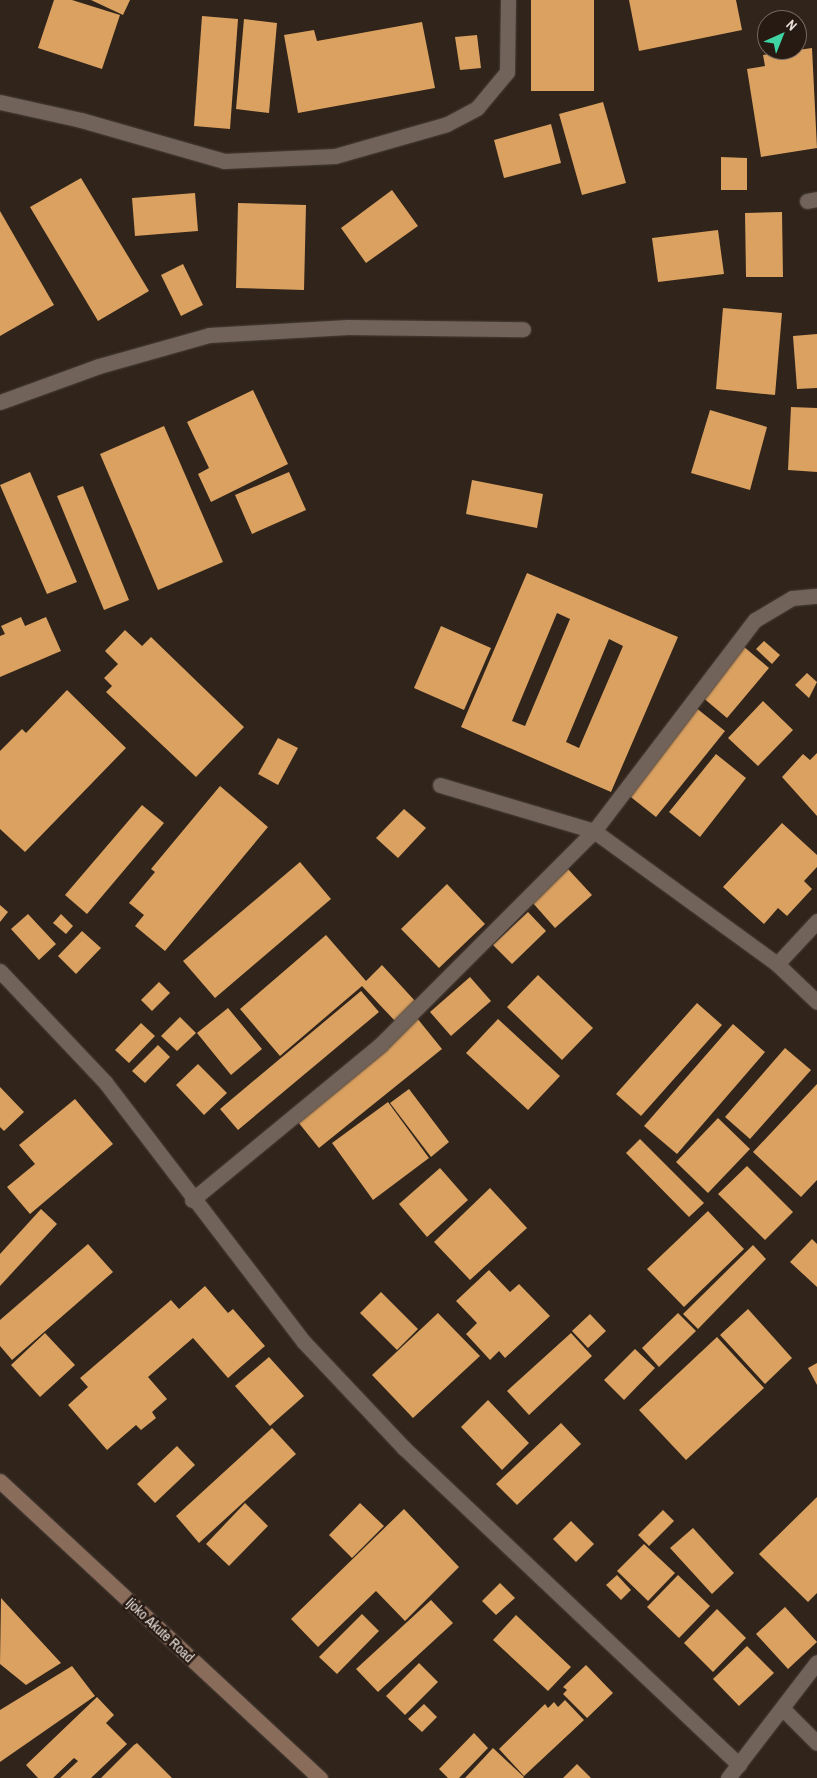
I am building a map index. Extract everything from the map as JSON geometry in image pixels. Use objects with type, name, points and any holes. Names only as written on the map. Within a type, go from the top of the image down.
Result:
[{"type":"main road","name":"Ijoko Akute Road","points":[[0,1481],[320,1778]]},
{"type":"street","points":[[0,102],[81,120],[224,162],[336,156],[447,124],[477,108],[507,72],[508,0]]},
{"type":"street","points":[[0,402],[100,366],[209,335],[348,327],[523,329]]},
{"type":"street","points":[[192,1200],[381,1044],[594,831],[755,620],[792,598],[817,596]]},
{"type":"street","points":[[440,784],[594,831],[777,964],[817,1002]]},
{"type":"street","points":[[777,964],[817,921]]},
{"type":"street","points":[[0,971],[105,1082],[192,1200],[304,1342],[404,1448],[739,1765]]},
{"type":"street","points":[[728,1778],[817,1662]]},
{"type":"street","points":[[782,1708],[817,1742]]},
{"type":"building","points":[[54,0],[72,0],[120,15],[102,69],[38,48]]},
{"type":"building","points":[[91,0],[130,0],[123,15]]},
{"type":"building","points":[[531,0],[594,0],[594,91],[531,91]]},
{"type":"building","points":[[629,0],[736,0],[742,30],[639,51]]},
{"type":"building","points":[[202,16],[238,19],[230,129],[194,126]]},
{"type":"building","points":[[244,19],[277,23],[269,113],[236,109]]},
{"type":"building","points":[[422,22],[435,88],[298,113],[284,35],[314,30],[317,41]]},
{"type":"building","points":[[477,35],[481,68],[460,70],[455,37]]},
{"type":"building","points":[[812,48],[817,148],[761,157],[747,69],[765,66],[764,60],[807,60],[807,49]]},
{"type":"building","points":[[603,102],[626,183],[582,195],[559,114]]},
{"type":"building","points":[[551,124],[561,163],[504,178],[494,140]]},
{"type":"building","points":[[721,157],[747,158],[747,190],[721,190]]},
{"type":"building","points":[[81,178],[149,291],[98,321],[30,207]]},
{"type":"building","points":[[392,190],[418,226],[366,263],[341,228]]},
{"type":"building","points":[[195,193],[198,231],[135,236],[132,198]]},
{"type":"building","points":[[238,203],[306,205],[304,290],[236,288]]},
{"type":"building","points":[[0,211],[54,305],[0,336]]},
{"type":"building","points":[[782,212],[783,277],[746,277],[745,213]]},
{"type":"building","points":[[718,230],[724,274],[658,282],[652,238]]},
{"type":"building","points":[[183,264],[203,305],[181,316],[161,275]]},
{"type":"building","points":[[723,308],[782,313],[775,395],[716,389]]},
{"type":"building","points":[[817,334],[817,388],[797,389],[793,336]]},
{"type":"building","points":[[253,390],[288,464],[211,502],[198,474],[209,468],[187,422]]},
{"type":"building","points":[[791,407],[817,408],[817,472],[788,470]]},
{"type":"building","points":[[710,410],[767,427],[750,490],[691,473]]},
{"type":"building","points":[[164,426],[223,562],[158,590],[100,454]]},
{"type":"building","points":[[30,472],[77,582],[47,594],[0,485]]},
{"type":"building","points":[[289,472],[306,510],[252,534],[235,495]]},
{"type":"building","points":[[472,480],[543,494],[537,528],[466,514]]},
{"type":"building","points":[[83,486],[129,600],[104,610],[57,496]]},
{"type":"building","points":[[527,573],[678,637],[611,792],[461,727]],"holes":[[[557,613],[570,619],[525,726],[512,721]],[[609,639],[623,646],[579,748],[566,742]]]},
{"type":"building","points":[[21,617],[25,626],[46,617],[61,651],[0,677],[0,636],[5,634],[1,626]]},
{"type":"building","points":[[441,626],[491,648],[464,710],[414,688]]},
{"type":"building","points":[[125,630],[142,646],[151,637],[244,727],[196,777],[106,692],[112,686],[104,678],[118,664],[105,651]]},
{"type":"building","points":[[764,641],[780,655],[772,664],[756,649]]},
{"type":"building","points":[[743,646],[769,668],[727,718],[701,696]]},
{"type":"building","points":[[807,673],[817,682],[809,698],[795,685]]},
{"type":"building","points":[[67,690],[126,748],[25,852],[0,829],[0,751],[22,729],[26,733]]},
{"type":"building","points":[[763,701],[793,730],[758,766],[728,738]]},
{"type":"building","points":[[695,707],[725,731],[656,817],[627,794]]},
{"type":"building","points":[[278,738],[298,748],[278,785],[258,774]]},
{"type":"building","points":[[817,753],[817,816],[782,777],[803,754],[810,760]]},
{"type":"building","points":[[716,754],[746,778],[700,837],[669,812]]},
{"type":"building","points":[[220,786],[268,827],[165,951],[135,926],[144,915],[129,903],[155,872],[151,869]]},
{"type":"building","points":[[142,805],[164,823],[87,914],[65,895]]},
{"type":"building","points":[[404,809],[426,828],[398,858],[376,838]]},
{"type":"building","points":[[782,823],[817,855],[817,867],[804,881],[812,889],[787,916],[778,908],[764,924],[723,887]]},
{"type":"building","points":[[300,862],[331,899],[215,998],[183,961]]},
{"type":"building","points":[[568,869],[592,895],[555,928],[532,902]]},
{"type":"building","points":[[447,884],[485,924],[439,968],[401,929]]},
{"type":"building","points":[[0,905],[8,912],[0,922]]},
{"type":"building","points":[[528,912],[546,931],[512,964],[493,945]]},
{"type":"building","points":[[28,914],[56,944],[39,960],[11,929]]},
{"type":"building","points":[[61,914],[73,926],[66,934],[53,923]]},
{"type":"building","points":[[82,931],[101,948],[76,974],[58,956]]},
{"type":"building","points":[[326,935],[366,981],[382,965],[416,1002],[395,1021],[362,986],[280,1056],[240,1009]]},
{"type":"building","points":[[538,975],[593,1028],[562,1060],[507,1007]]},
{"type":"building","points":[[470,977],[491,1001],[451,1036],[430,1012]]},
{"type":"building","points":[[159,982],[170,993],[152,1011],[141,1000]]},
{"type":"building","points":[[361,991],[379,1012],[238,1130],[220,1109]]},
{"type":"building","points":[[697,1003],[722,1025],[641,1116],[616,1094]]},
{"type":"building","points":[[228,1008],[262,1049],[231,1075],[197,1033]]},
{"type":"building","points":[[180,1017],[196,1033],[177,1051],[161,1036]]},
{"type":"building","points":[[417,1018],[442,1049],[319,1148],[294,1117]]},
{"type":"building","points":[[498,1019],[560,1076],[528,1110],[466,1053]]},
{"type":"building","points":[[141,1023],[155,1036],[129,1063],[115,1050]]},
{"type":"building","points":[[733,1024],[765,1052],[677,1154],[644,1126]]},
{"type":"building","points":[[158,1045],[170,1057],[145,1083],[132,1071]]},
{"type":"building","points":[[785,1048],[811,1070],[750,1139],[725,1117]]},
{"type":"building","points":[[198,1064],[227,1093],[204,1115],[176,1085]]},
{"type":"building","points":[[817,1084],[817,1180],[801,1197],[753,1152]]},
{"type":"building","points":[[0,1087],[24,1112],[4,1131],[0,1127]]},
{"type":"building","points":[[409,1089],[449,1142],[431,1157],[390,1103]]},
{"type":"building","points":[[75,1099],[113,1144],[30,1214],[7,1187],[35,1164],[19,1145]]},
{"type":"building","points":[[388,1102],[429,1158],[373,1200],[332,1143]]},
{"type":"building","points":[[718,1118],[750,1149],[708,1193],[676,1162]]},
{"type":"building","points":[[640,1139],[704,1203],[689,1217],[626,1153]]},
{"type":"building","points":[[747,1166],[793,1212],[765,1240],[718,1194]]},
{"type":"building","points":[[440,1168],[468,1200],[427,1237],[399,1204]]},
{"type":"building","points":[[490,1188],[527,1228],[470,1280],[434,1242]]},
{"type":"building","points":[[41,1209],[57,1224],[0,1286],[0,1254]]},
{"type":"building","points":[[708,1211],[744,1249],[684,1307],[647,1269]]},
{"type":"building","points":[[812,1239],[817,1244],[817,1287],[790,1262]]},
{"type":"building","points":[[88,1244],[113,1272],[12,1360],[0,1346],[0,1320]]},
{"type":"building","points":[[753,1245],[766,1259],[698,1329],[683,1314]]},
{"type":"building","points":[[489,1270],[510,1292],[519,1284],[550,1316],[505,1358],[499,1351],[490,1360],[466,1334],[477,1323],[456,1301]]},
{"type":"building","points":[[205,1286],[228,1313],[233,1309],[265,1346],[228,1378],[193,1338],[148,1377],[167,1399],[152,1412],[156,1418],[141,1430],[136,1425],[107,1450],[68,1405],[88,1387],[80,1378],[171,1300],[179,1309]]},
{"type":"building","points":[[381,1292],[418,1329],[397,1350],[360,1313]]},
{"type":"building","points":[[748,1309],[792,1358],[765,1384],[720,1335]]},
{"type":"building","points":[[438,1313],[480,1356],[413,1418],[372,1375]]},
{"type":"building","points":[[678,1313],[696,1331],[659,1367],[642,1348]]},
{"type":"building","points":[[590,1314],[606,1331],[588,1348],[572,1331]]},
{"type":"building","points":[[45,1333],[75,1365],[40,1397],[11,1365]]},
{"type":"building","points":[[571,1333],[592,1356],[529,1415],[507,1391]]},
{"type":"building","points":[[717,1337],[764,1388],[686,1460],[639,1410]]},
{"type":"building","points":[[635,1349],[655,1368],[624,1400],[604,1380]]},
{"type":"building","points":[[269,1357],[304,1396],[270,1426],[235,1386]]},
{"type":"building","points":[[817,1363],[817,1385],[808,1368]]},
{"type":"building","points":[[488,1400],[529,1443],[502,1470],[461,1427]]},
{"type":"building","points":[[561,1423],[581,1444],[517,1505],[496,1484]]},
{"type":"building","points":[[272,1428],[296,1454],[199,1543],[176,1516]]},
{"type":"building","points":[[177,1446],[195,1465],[155,1503],[137,1484]]},
{"type":"building","points":[[817,1497],[817,1593],[808,1602],[759,1554]]},
{"type":"building","points":[[245,1503],[268,1526],[229,1566],[206,1544]]},
{"type":"building","points":[[360,1503],[384,1526],[352,1558],[329,1535]]},
{"type":"building","points":[[404,1509],[459,1567],[405,1621],[376,1591],[318,1647],[291,1619]]},
{"type":"building","points":[[663,1510],[674,1521],[649,1546],[638,1535]]},
{"type":"building","points":[[571,1521],[594,1544],[576,1562],[553,1539]]},
{"type":"building","points":[[693,1528],[734,1573],[712,1594],[670,1548]]},
{"type":"building","points":[[644,1544],[675,1573],[648,1601],[617,1571]]},
{"type":"building","points":[[617,1575],[631,1590],[621,1600],[606,1585]]},
{"type":"building","points":[[678,1575],[710,1606],[679,1638],[647,1607]]},
{"type":"building","points":[[500,1583],[515,1598],[496,1615],[482,1601]]},
{"type":"building","points":[[1,1598],[61,1663],[26,1685],[0,1664]]},
{"type":"building","points":[[431,1600],[453,1623],[378,1692],[356,1669]]},
{"type":"building","points":[[785,1607],[817,1642],[788,1669],[756,1634]]},
{"type":"building","points":[[717,1609],[746,1638],[713,1672],[684,1643]]},
{"type":"building","points":[[362,1614],[379,1631],[337,1674],[319,1657]]},
{"type":"building","points":[[516,1615],[571,1667],[548,1691],[493,1640]]},
{"type":"building","points":[[747,1646],[774,1673],[739,1706],[713,1679]]},
{"type":"building","points":[[419,1663],[438,1682],[405,1715],[386,1696]]},
{"type":"building","points":[[586,1665],[613,1693],[587,1718],[563,1694],[567,1690],[563,1687]]},
{"type":"building","points":[[72,1666],[95,1696],[0,1762],[0,1710]]},
{"type":"building","points":[[97,1697],[114,1715],[106,1723],[127,1744],[91,1778],[60,1778],[78,1761],[74,1758],[53,1778],[38,1778],[26,1765]]},
{"type":"building","points":[[565,1700],[584,1720],[524,1776],[499,1749],[545,1704],[548,1708],[554,1702],[558,1707]]},
{"type":"building","points":[[424,1704],[437,1717],[422,1732],[408,1719]]},
{"type":"building","points":[[474,1733],[488,1748],[459,1778],[448,1778],[439,1769]]},
{"type":"building","points":[[137,1743],[172,1778],[101,1778],[134,1745]]},
{"type":"building","points":[[493,1748],[524,1777],[465,1778]]},
{"type":"building","points":[[577,1764],[591,1778],[563,1778]]}]
